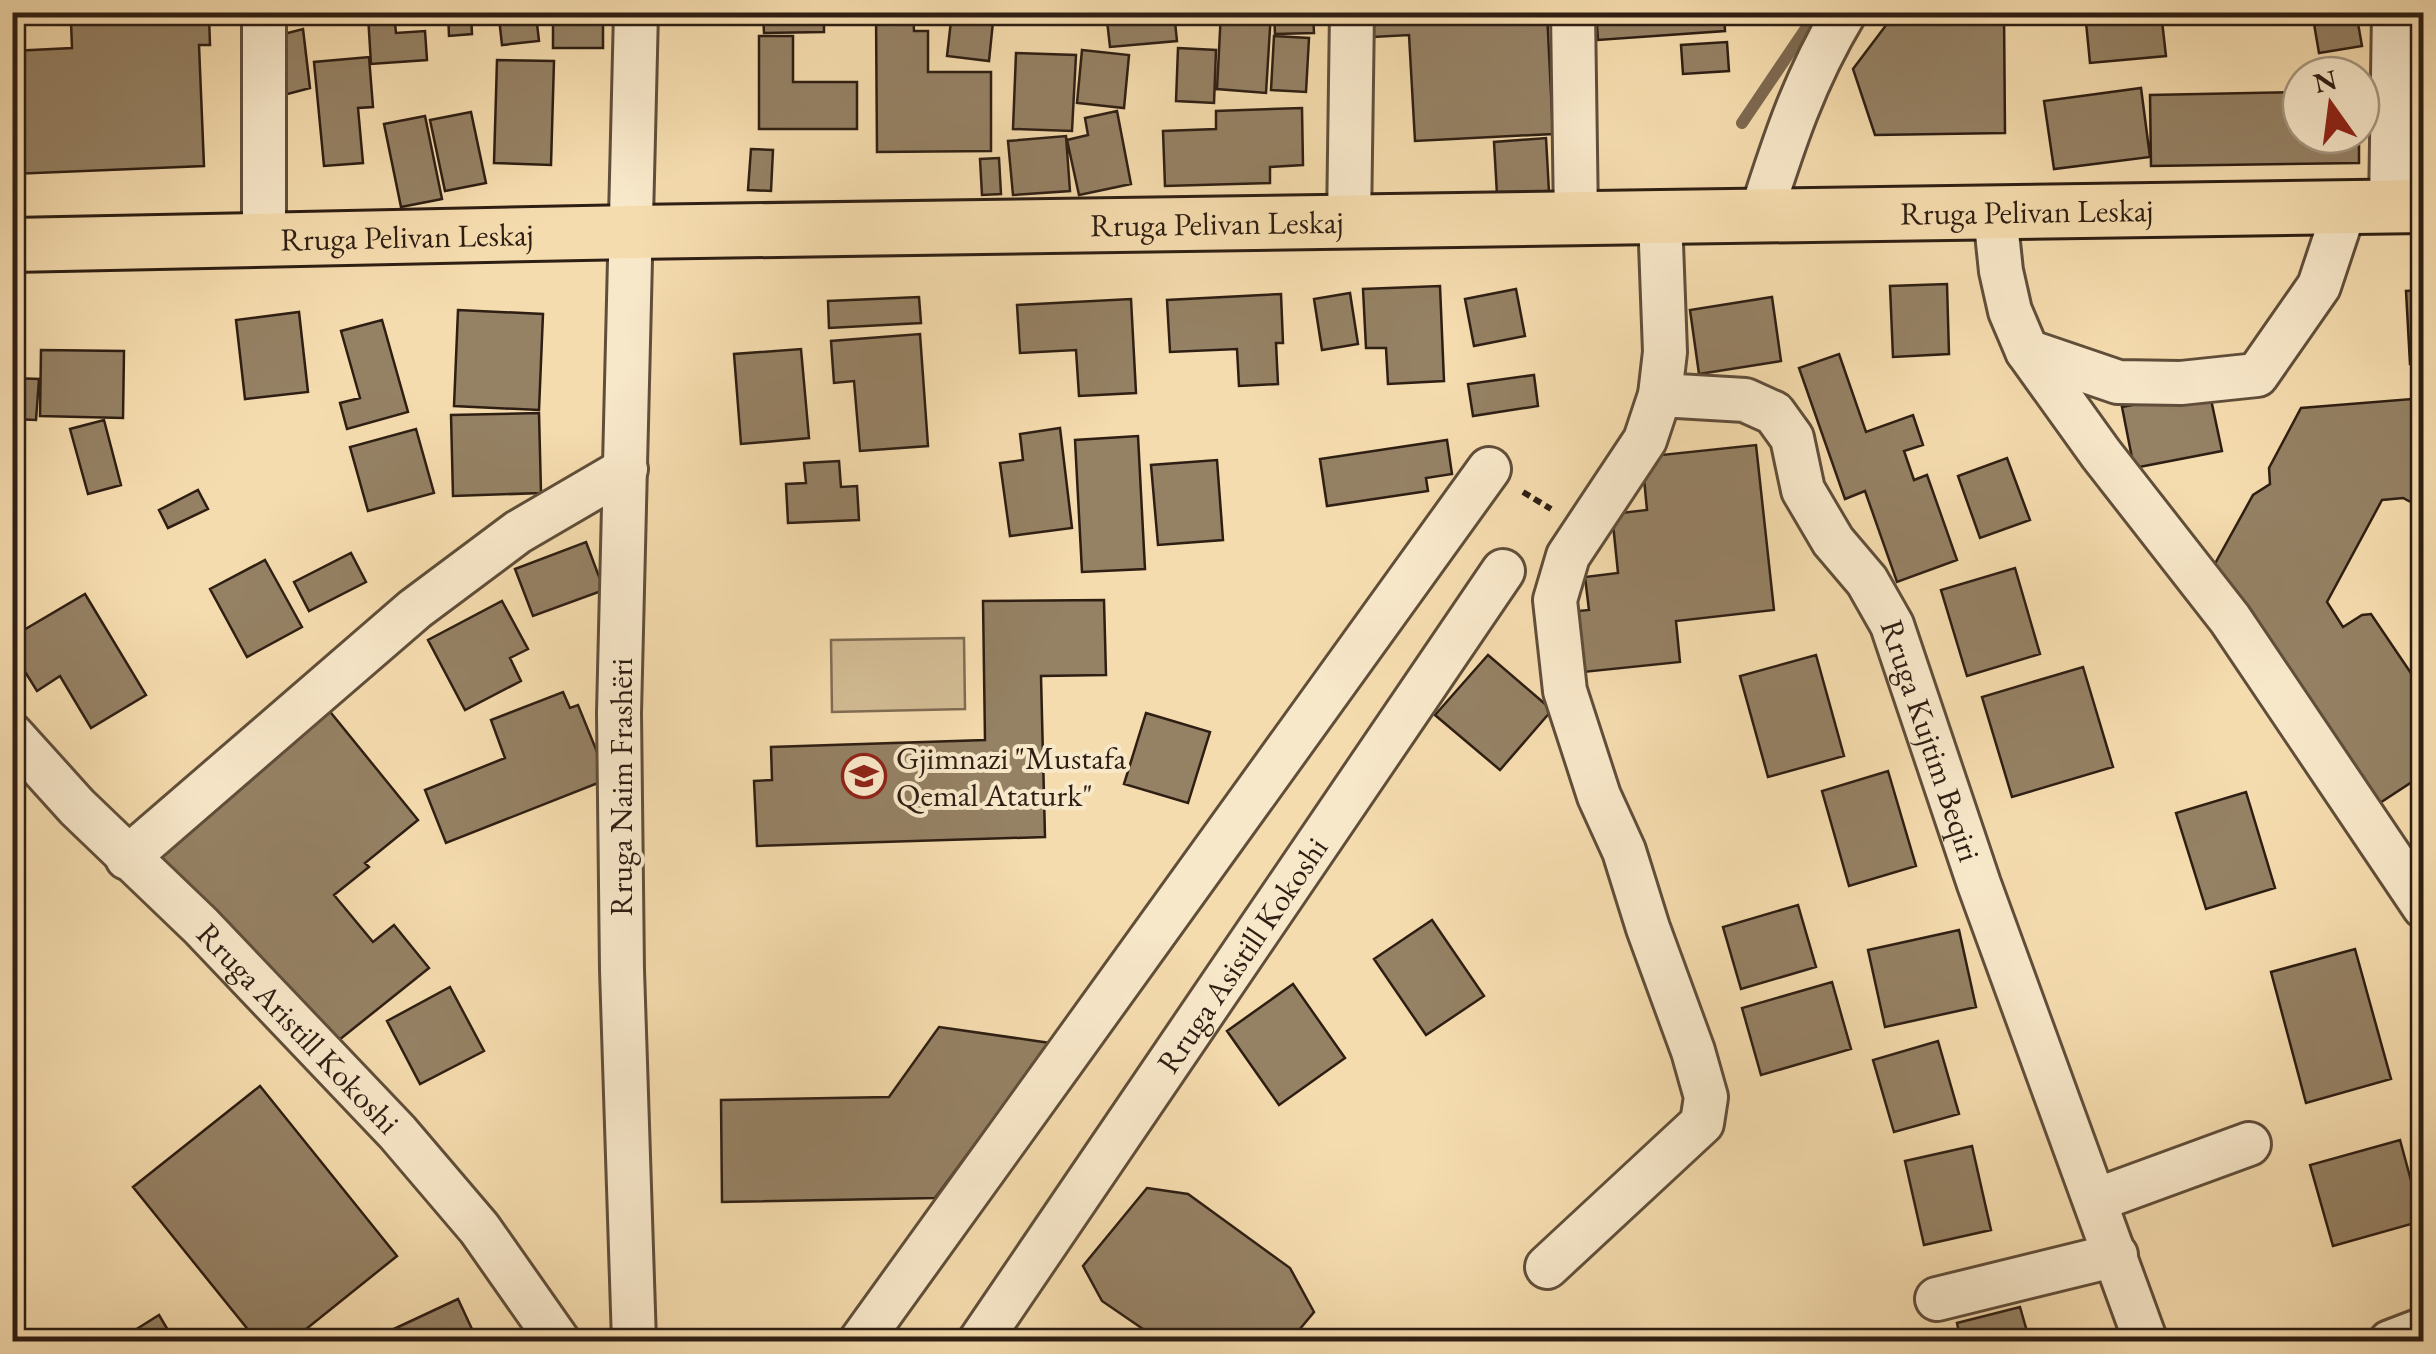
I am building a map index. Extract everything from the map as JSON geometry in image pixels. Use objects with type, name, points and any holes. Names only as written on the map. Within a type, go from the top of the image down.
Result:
[{"type":"main road","name":"Rruga Pelivan Leskaj","points":[[12,246],[633,232],[2386,207]]},
{"type":"street","points":[[264,12],[264,240]]},
{"type":"street","name":"Rruga Naim Frashëri","points":[[634,1342],[620,772],[636,12]]},
{"type":"street","points":[[1349,224],[1352,12]]},
{"type":"street","points":[[1573,12],[1576,220]]},
{"type":"street","points":[[1760,216],[1816,59],[1845,12]]},
{"type":"street","points":[[2027,351],[2118,382],[2181,382],[2257,375],[2319,286],[2386,207],[2404,40]]},
{"type":"street","points":[[1995,214],[2007,298],[2027,351],[2101,454],[2230,619],[2424,906]]},
{"type":"street","points":[[1547,1267],[1702,1123],[1706,1097],[1624,852],[1599,796],[1564,691],[1555,600],[1568,556],[1645,440],[1660,395],[1666,352],[1660,218]]},
{"type":"street","name":"Rruga Kujtim Beqiri","points":[[1660,395],[1744,400],[1774,413],[1792,438],[1803,490],[1833,541],[1867,581],[1892,625],[1979,884],[2146,1342]]},
{"type":"street","points":[[127,858],[415,610],[518,532],[626,468]]},
{"type":"street","points":[[860,1342],[1489,469]]},
{"type":"street","name":"Rruga Asistill Kokoshi","points":[[979,1342],[1503,571]]},
{"type":"street","name":"Rruga Aristill Kokoshi","points":[[12,736],[398,1132],[478,1228],[559,1342]]},
{"type":"street","points":[[2096,1200],[2249,1144]]},
{"type":"street","points":[[1938,1299],[2116,1255]]},
{"type":"street","points":[[2390,1342],[2424,1329]]},
{"type":"path","points":[[1489,469],[1584,531]]},
{"type":"shaded area","points":[[964,638],[965,709],[832,712],[831,640]]},
{"type":"building","points":[[448,12],[471,12],[472,34],[449,36]]},
{"type":"building","points":[[763,12],[824,12],[824,32],[764,33]]},
{"type":"building","points":[[876,12],[913,12],[914,31],[928,31],[928,72],[991,72],[991,151],[877,152]]},
{"type":"building","points":[[952,12],[994,12],[989,61],[947,56]]},
{"type":"building","points":[[1106,12],[1174,12],[1177,41],[1110,47]]},
{"type":"building","points":[[1221,12],[1271,12],[1266,93],[1217,89]]},
{"type":"building","points":[[1274,12],[1313,12],[1314,33],[1275,34]]},
{"type":"building","points":[[1372,12],[1547,12],[1553,134],[1415,141],[1409,35],[1373,37]]},
{"type":"building","points":[[1596,12],[1724,12],[1725,31],[1598,40]]},
{"type":"building","points":[[1896,12],[2004,12],[2005,133],[1875,135],[1853,69]]},
{"type":"building","points":[[2085,12],[2161,12],[2166,56],[2090,63]]},
{"type":"building","points":[[2312,12],[2356,12],[2362,46],[2319,53]]},
{"type":"building","points":[[394,13],[396,33],[425,31],[427,60],[371,64],[368,15]]},
{"type":"building","points":[[536,15],[539,41],[502,45],[499,18]]},
{"type":"building","points":[[209,17],[210,45],[199,45],[204,166],[12,174],[12,51],[72,48],[71,22]]},
{"type":"building","points":[[553,22],[603,22],[603,48],[553,48]]},
{"type":"building","points":[[303,29],[310,88],[284,95],[280,35]]},
{"type":"building","points":[[759,36],[793,36],[793,82],[857,82],[857,129],[759,129]]},
{"type":"building","points":[[1274,36],[1309,38],[1306,92],[1271,90]]},
{"type":"building","points":[[1727,42],[1729,71],[1683,74],[1681,45]]},
{"type":"building","points":[[1178,48],[1216,50],[1214,103],[1176,101]]},
{"type":"building","points":[[1082,50],[1129,55],[1124,108],[1077,103]]},
{"type":"building","points":[[1016,53],[1076,55],[1072,131],[1013,129]]},
{"type":"building","points":[[369,57],[373,107],[358,108],[363,163],[324,166],[314,62]]},
{"type":"building","points":[[497,60],[554,61],[551,165],[494,163]]},
{"type":"building","points":[[2141,88],[2150,157],[2054,169],[2044,101]]},
{"type":"building","points":[[2424,91],[2424,166],[2408,167],[2405,92]]},
{"type":"building","points":[[2281,92],[2281,155],[2359,155],[2359,163],[2151,166],[2150,95]]},
{"type":"building","points":[[1302,108],[1303,165],[1270,167],[1270,183],[1165,186],[1163,131],[1216,129],[1216,111]]},
{"type":"building","points":[[1117,111],[1131,184],[1079,195],[1067,140],[1088,135],[1085,118]]},
{"type":"building","points":[[471,112],[486,183],[445,191],[430,120]]},
{"type":"building","points":[[425,116],[442,199],[401,207],[384,124]]},
{"type":"building","points":[[1066,136],[1070,191],[1013,195],[1008,141]]},
{"type":"building","points":[[1546,138],[1549,192],[1497,195],[1494,142]]},
{"type":"building","points":[[751,149],[773,150],[771,191],[748,190]]},
{"type":"building","points":[[999,158],[1001,194],[982,195],[980,159]]},
{"type":"building","points":[[1947,284],[1949,354],[1893,357],[1890,286]]},
{"type":"building","points":[[1440,286],[1444,381],[1388,384],[1386,348],[1366,348],[1363,289]]},
{"type":"building","points":[[1516,289],[1525,336],[1474,346],[1465,299]]},
{"type":"building","points":[[2424,290],[2424,363],[2410,364],[2406,291]]},
{"type":"building","points":[[1350,293],[1358,344],[1322,350],[1314,299]]},
{"type":"building","points":[[1281,294],[1283,343],[1276,343],[1278,384],[1239,386],[1237,349],[1170,352],[1167,300]]},
{"type":"building","points":[[919,297],[921,323],[829,328],[828,301]]},
{"type":"building","points":[[1772,297],[1781,361],[1699,374],[1690,310]]},
{"type":"building","points":[[1131,299],[1136,393],[1079,396],[1076,350],[1020,353],[1017,305]]},
{"type":"building","points":[[458,310],[543,314],[539,410],[454,406]]},
{"type":"building","points":[[299,312],[308,392],[245,399],[236,320]]},
{"type":"building","points":[[382,320],[408,412],[347,429],[340,403],[360,398],[341,331]]},
{"type":"building","points":[[920,334],[928,446],[860,451],[854,381],[834,383],[831,341]]},
{"type":"building","points":[[801,349],[809,438],[741,444],[734,354]]},
{"type":"building","points":[[41,350],[124,351],[123,418],[40,416]]},
{"type":"building","points":[[1839,354],[1866,432],[1913,415],[1923,445],[1904,451],[1914,480],[1927,475],[1957,560],[1897,582],[1865,491],[1845,499],[1799,368]]},
{"type":"building","points":[[1534,375],[1538,406],[1473,416],[1468,384]]},
{"type":"building","points":[[12,378],[39,379],[36,420],[12,419]]},
{"type":"building","points":[[2209,390],[2222,451],[2134,468],[2122,407]]},
{"type":"building","points":[[2424,398],[2424,509],[2403,498],[2382,500],[2327,602],[2343,627],[2371,614],[2417,682],[2424,669],[2424,774],[2363,814],[2206,580],[2253,495],[2270,484],[2269,468],[2301,408]]},
{"type":"building","points":[[539,413],[541,493],[453,496],[451,415]]},
{"type":"building","points":[[104,420],[121,485],[88,494],[70,429]]},
{"type":"building","points":[[1060,428],[1072,528],[1010,536],[1000,463],[1023,460],[1020,434]]},
{"type":"building","points":[[416,429],[434,493],[368,511],[350,447]]},
{"type":"building","points":[[1138,436],[1145,569],[1082,572],[1075,440]]},
{"type":"building","points":[[1447,440],[1452,474],[1426,478],[1428,491],[1327,506],[1320,459]]},
{"type":"building","points":[[1756,445],[1774,610],[1676,621],[1680,662],[1564,674],[1558,613],[1589,610],[1585,577],[1618,573],[1612,514],[1647,510],[1642,457]]},
{"type":"building","points":[[2007,458],[2030,520],[1980,538],[1958,476]]},
{"type":"building","points":[[1217,460],[1223,540],[1158,545],[1151,465]]},
{"type":"building","points":[[839,461],[841,487],[857,486],[859,520],[788,523],[786,484],[806,483],[804,463]]},
{"type":"building","points":[[198,490],[208,509],[168,528],[159,510]]},
{"type":"building","points":[[586,542],[604,590],[533,616],[515,569]]},
{"type":"building","points":[[351,553],[366,582],[309,611],[294,582]]},
{"type":"building","points":[[265,560],[302,627],[247,657],[210,589]]},
{"type":"building","points":[[2015,568],[2040,654],[1967,676],[1941,590]]},
{"type":"building","points":[[85,594],[146,695],[91,728],[60,676],[37,691],[12,651],[12,637]]},
{"type":"building","points":[[1104,600],[1106,675],[1041,676],[1045,837],[757,846],[754,781],[772,780],[771,747],[985,740],[983,601]]},
{"type":"building","points":[[502,601],[528,649],[510,658],[521,681],[465,710],[428,640]]},
{"type":"building","points":[[1488,655],[1552,710],[1500,770],[1435,715]]},
{"type":"building","points":[[1816,655],[1844,756],[1768,777],[1740,676]]},
{"type":"building","points":[[2083,667],[2113,767],[2012,797],[1982,697]]},
{"type":"building","points":[[563,692],[570,708],[578,705],[608,779],[446,843],[425,790],[505,758],[491,720]]},
{"type":"building","points":[[323,703],[418,820],[365,863],[369,867],[334,895],[373,942],[394,925],[429,968],[324,1052],[157,851]]},
{"type":"building","points":[[1146,713],[1210,732],[1188,803],[1124,784]]},
{"type":"building","points":[[1888,771],[1916,866],[1849,886],[1822,791]]},
{"type":"building","points":[[2246,792],[2275,888],[2206,909],[2176,813]]},
{"type":"building","points":[[1798,905],[1816,967],[1741,989],[1723,927]]},
{"type":"building","points":[[1432,920],[1484,996],[1426,1035],[1374,959]]},
{"type":"building","points":[[1959,930],[1976,1007],[1885,1027],[1868,950]]},
{"type":"building","points":[[2355,949],[2391,1079],[2306,1103],[2271,972]]},
{"type":"building","points":[[1832,982],[1851,1049],[1761,1075],[1742,1008]]},
{"type":"building","points":[[1293,984],[1345,1058],[1279,1105],[1227,1031]]},
{"type":"building","points":[[450,987],[484,1051],[420,1084],[387,1021]]},
{"type":"building","points":[[939,1027],[1050,1043],[935,1198],[722,1202],[721,1100],[889,1097]]},
{"type":"building","points":[[1938,1041],[1959,1114],[1894,1132],[1873,1060]]},
{"type":"building","points":[[260,1086],[397,1256],[290,1342],[258,1342],[133,1187]]},
{"type":"building","points":[[2400,1140],[2422,1221],[2333,1246],[2310,1165]]},
{"type":"building","points":[[1972,1146],[1991,1230],[1924,1245],[1905,1161]]},
{"type":"building","points":[[1147,1188],[1188,1194],[1290,1268],[1314,1312],[1289,1342],[1162,1342],[1102,1301],[1083,1266]]},
{"type":"building","points":[[458,1299],[478,1342],[366,1342]]},
{"type":"building","points":[[2020,1307],[2030,1342],[1961,1342],[1957,1323]]},
{"type":"building","points":[[159,1315],[175,1342],[116,1342]]},
{"type":"waterway","points":[[1742,123],[1817,12]]},
{"type":"place","name":"Gjimnazi \"Mustafa Qemal Ataturk\"","points":[[864,776]]}]
